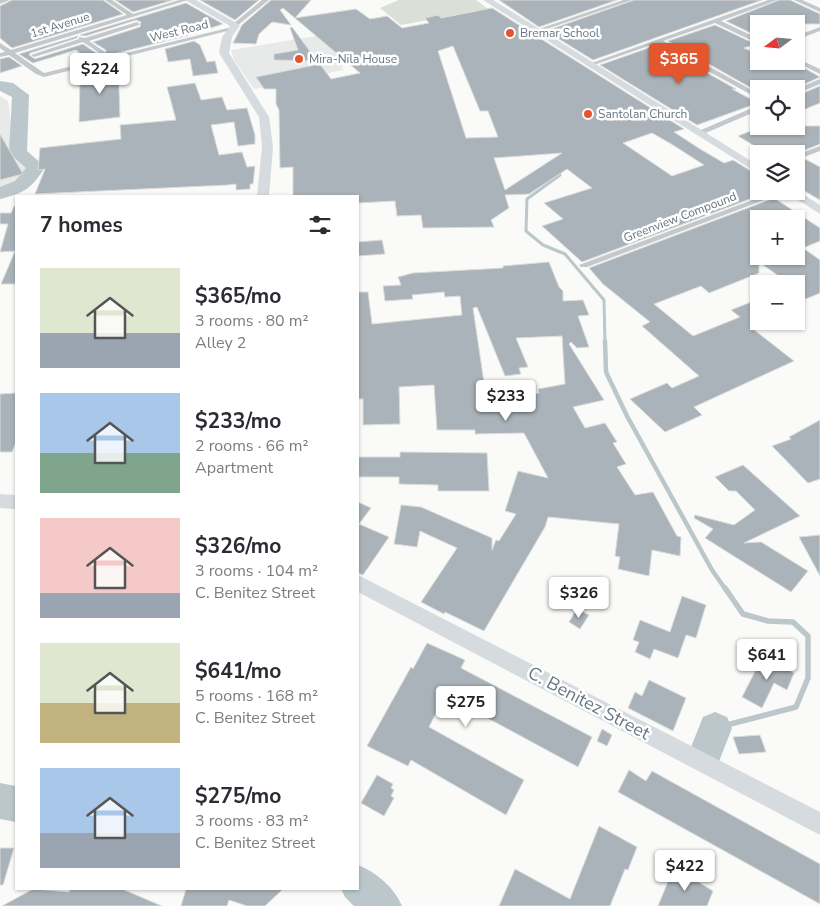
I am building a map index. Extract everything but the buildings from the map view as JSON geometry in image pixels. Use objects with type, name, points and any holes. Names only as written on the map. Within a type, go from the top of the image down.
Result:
[{"type":"main road","points":[[536,31],[750,165]]},
{"type":"street","points":[[0,2],[7,0]]},
{"type":"street","points":[[108,0],[131,15]]},
{"type":"street","name":"1st Avenue","points":[[0,55],[185,0]]},
{"type":"street","points":[[189,0],[234,27]]},
{"type":"street","points":[[263,195],[269,150],[264,117],[224,53],[227,37],[234,27],[266,0]]},
{"type":"street","points":[[487,0],[536,31],[629,0]]},
{"type":"street","points":[[590,65],[774,0]]},
{"type":"street","points":[[798,0],[820,10]]},
{"type":"street","points":[[717,21],[750,38]]},
{"type":"street","points":[[34,55],[137,24]]},
{"type":"street","name":"West Road","points":[[10,52],[38,73],[44,75],[234,27]]},
{"type":"street","points":[[805,35],[820,29]]},
{"type":"street","points":[[73,33],[103,53]]},
{"type":"street","points":[[657,41],[750,92]]},
{"type":"street","points":[[0,45],[10,52]]},
{"type":"street","points":[[805,64],[820,72]]},
{"type":"street","points":[[805,88],[820,82]]},
{"type":"street","points":[[698,133],[750,111]]},
{"type":"street","points":[[805,154],[820,148]]},
{"type":"street","name":"Greenview Compound","points":[[584,265],[760,200]]},
{"type":"street","points":[[804,200],[820,210]]},
{"type":"street","points":[[0,501],[15,502]]},
{"type":"street","name":"C. Benitez Street","points":[[359,584],[820,824]]},
{"type":"shaded area","points":[[399,0],[476,0],[488,9],[401,25],[380,8]]},
{"type":"shaded area","points":[[322,35],[341,54],[343,70],[254,89],[234,60],[231,50]]},
{"type":"shaded area","points":[[0,96],[8,101],[15,149],[19,161],[25,162],[30,171],[25,178],[0,187]]},
{"type":"waterway","points":[[0,86],[7,86],[21,95],[18,153],[36,167],[22,185],[13,190],[0,193]]},
{"type":"waterway","points":[[558,170],[560,175],[527,199],[526,231],[543,245],[565,254],[604,300],[605,343]]},
{"type":"waterway","points":[[605,341],[606,372],[627,416],[712,570],[726,590]]},
{"type":"waterway","points":[[715,728],[796,707],[808,678],[808,636],[793,622],[768,621],[743,614],[725,588]]},
{"type":"waterway","points":[[706,752],[715,728]]},
{"type":"waterway","points":[[0,801],[15,804]]},
{"type":"waterway","points":[[359,885],[383,906]]},
{"type":"place","name":"Bremar School","points":[[510,33]]},
{"type":"place","name":"Mira-Nila House","points":[[299,59]]},
{"type":"place","name":"Santolan Church","points":[[588,114]]}]
